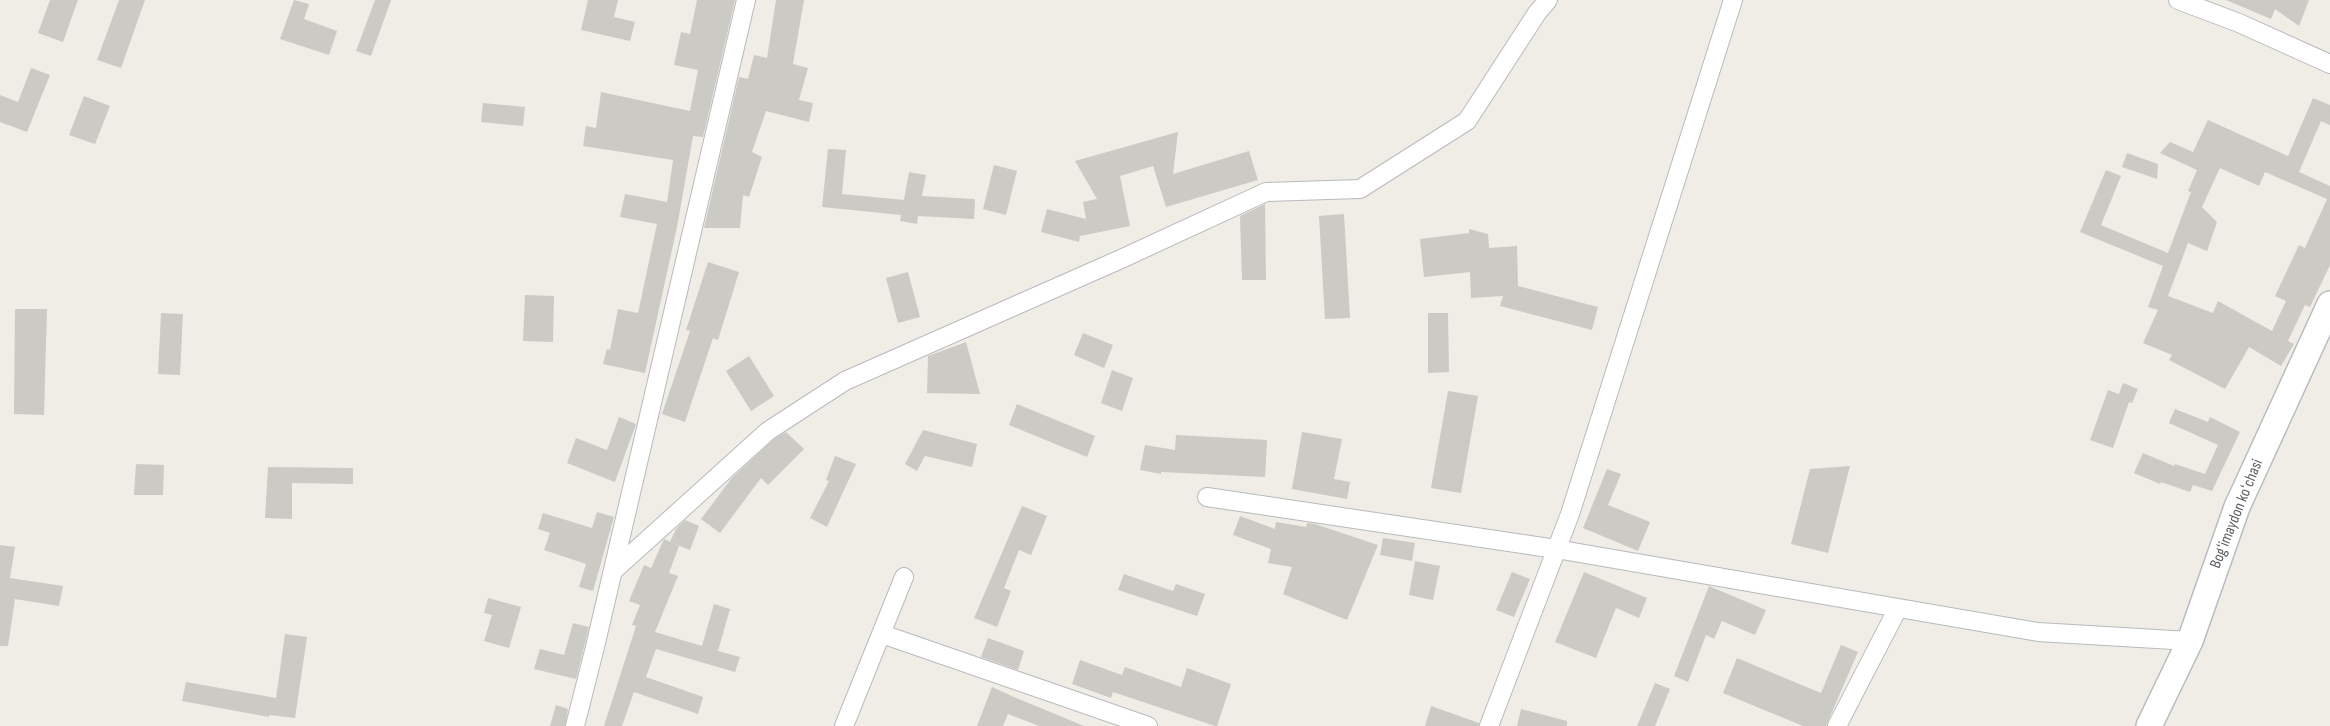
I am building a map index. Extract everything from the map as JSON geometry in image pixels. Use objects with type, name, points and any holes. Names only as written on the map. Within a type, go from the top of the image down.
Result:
[{"type":"main road","name":"Bogʻimaydon koʻchasi","points":[[2149,726],[2190,641],[2237,507],[2330,304]]},
{"type":"street","points":[[575,726],[746,0]]},
{"type":"street","points":[[613,571],[768,431],[845,380],[1112,263],[1266,192],[1360,189],[1467,121],[1537,13],[1548,0]]},
{"type":"street","points":[[1489,726],[1576,495],[1733,0]]},
{"type":"street","points":[[2178,0],[2239,23],[2330,64]]},
{"type":"street","points":[[1207,497],[1556,549],[2038,632],[2190,641]]},
{"type":"street","points":[[844,726],[904,577]]},
{"type":"street","points":[[1837,726],[1898,608]]},
{"type":"street","points":[[882,634],[1148,726]]},
{"type":"building","points":[[50,0],[78,0],[63,42],[38,33]]},
{"type":"building","points":[[119,0],[145,0],[121,68],[97,60]]},
{"type":"building","points":[[294,0],[309,4],[304,19],[337,31],[329,55],[280,39]]},
{"type":"building","points":[[375,0],[391,0],[371,56],[356,51]]},
{"type":"building","points":[[588,0],[618,0],[614,17],[635,22],[630,41],[581,30]]},
{"type":"building","points":[[697,0],[735,0],[703,137],[693,136],[677,227],[645,373],[603,364],[607,349],[610,350],[618,309],[638,313],[657,224],[620,217],[625,194],[667,202],[673,160],[583,146],[586,126],[596,128],[601,92],[690,111],[698,70],[674,65],[681,32],[690,34]]},
{"type":"building","points":[[776,0],[804,0],[793,64],[808,68],[799,100],[813,103],[809,122],[766,111],[752,152],[762,157],[749,197],[743,195],[740,228],[704,228],[739,77],[748,79],[754,55],[767,58]]},
{"type":"building","points":[[2226,0],[2309,0],[2299,26],[2275,9],[2271,19]]},
{"type":"building","points":[[31,68],[50,75],[27,132],[0,122],[0,95],[18,102]]},
{"type":"building","points":[[84,96],[110,106],[95,144],[69,135]]},
{"type":"building","points":[[2313,98],[2330,105],[2330,125],[2321,121],[2299,172],[2330,186],[2330,265],[2310,307],[2305,305],[2288,341],[2294,344],[2281,366],[2249,347],[2225,389],[2169,360],[2172,355],[2143,343],[2158,310],[2148,307],[2163,266],[2080,232],[2106,170],[2121,176],[2101,225],[2168,253],[2191,192],[2188,191],[2197,170],[2160,153],[2170,142],[2193,152],[2208,120],[2288,156]],"holes":[[[2220,168],[2259,186],[2265,172],[2327,199],[2305,248],[2299,245],[2275,296],[2286,301],[2272,331],[2218,301],[2213,313],[2168,296],[2188,243],[2207,251],[2217,222],[2202,207]]]},
{"type":"building","points":[[483,103],[525,107],[523,126],[481,122]]},
{"type":"building","points":[[1178,132],[1173,174],[1249,151],[1258,180],[1166,207],[1153,166],[1120,176],[1130,226],[1080,236],[1079,242],[1041,232],[1047,209],[1086,219],[1083,202],[1097,199],[1075,161]]},
{"type":"building","points":[[828,149],[846,150],[842,194],[904,200],[909,172],[926,175],[922,196],[975,199],[974,219],[918,216],[917,224],[900,221],[901,215],[822,207]]},
{"type":"building","points":[[2127,153],[2158,164],[2157,179],[2122,167]]},
{"type":"building","points":[[994,165],[1017,171],[1006,215],[983,209]]},
{"type":"building","points":[[1265,204],[1266,280],[1242,280],[1240,216]]},
{"type":"building","points":[[1344,214],[1350,318],[1325,319],[1319,216]]},
{"type":"building","points":[[1469,229],[1488,234],[1489,248],[1517,246],[1518,286],[1598,307],[1592,330],[1500,306],[1503,296],[1471,298],[1470,272],[1424,277],[1420,239],[1469,233]]},
{"type":"building","points":[[708,262],[739,272],[718,340],[713,338],[685,422],[662,414],[690,331],[686,330]]},
{"type":"building","points":[[908,272],[920,317],[898,323],[886,278]]},
{"type":"building","points":[[525,295],[554,296],[553,342],[523,341]]},
{"type":"building","points":[[15,309],[47,309],[44,415],[14,414]]},
{"type":"building","points":[[161,313],[183,314],[180,375],[158,374]]},
{"type":"building","points":[[1428,313],[1448,313],[1449,372],[1428,373]]},
{"type":"building","points":[[1083,333],[1113,345],[1104,368],[1074,355]]},
{"type":"building","points":[[966,342],[980,394],[927,393],[928,356]]},
{"type":"building","points":[[749,356],[774,396],[751,411],[726,371]]},
{"type":"building","points":[[1112,370],[1133,378],[1122,411],[1101,403]]},
{"type":"building","points":[[2123,383],[2138,389],[2132,403],[2129,402],[2113,448],[2090,440],[2108,390],[2119,394]]},
{"type":"building","points":[[1448,391],[1478,396],[1461,493],[1431,488]]},
{"type":"building","points":[[1017,404],[1095,436],[1087,457],[1009,425]]},
{"type":"building","points":[[2175,409],[2208,422],[2210,417],[2240,432],[2212,491],[2193,485],[2190,492],[2161,482],[2160,484],[2134,473],[2143,453],[2174,466],[2175,464],[2205,474],[2218,445],[2169,423]]},
{"type":"building","points":[[619,417],[636,424],[615,482],[567,463],[576,438],[607,450]]},
{"type":"building","points":[[923,430],[977,444],[972,467],[925,456],[917,471],[905,464]]},
{"type":"building","points":[[786,432],[804,449],[768,485],[761,478],[720,533],[701,519],[731,479],[774,439]]},
{"type":"building","points":[[1302,432],[1342,439],[1334,479],[1350,482],[1347,499],[1292,489]]},
{"type":"building","points":[[1176,435],[1267,440],[1265,477],[1161,472],[1161,474],[1140,470],[1145,445],[1175,450]]},
{"type":"building","points":[[835,456],[856,464],[827,527],[810,518],[829,481],[826,480]]},
{"type":"building","points":[[136,464],[164,465],[163,495],[134,495]]},
{"type":"building","points":[[1850,466],[1828,553],[1791,544],[1810,469]]},
{"type":"building","points":[[268,467],[353,468],[353,484],[292,483],[292,519],[265,518]]},
{"type":"building","points":[[1607,469],[1621,474],[1608,505],[1650,522],[1638,551],[1583,528]]},
{"type":"building","points":[[1022,506],[1047,516],[1031,555],[1019,550],[1004,588],[1011,591],[997,627],[974,618]]},
{"type":"building","points":[[597,512],[614,517],[593,591],[579,587],[586,564],[544,550],[550,533],[538,529],[543,513],[592,528]]},
{"type":"building","points":[[1240,516],[1275,529],[1276,522],[1306,527],[1307,523],[1315,524],[1378,545],[1347,620],[1283,594],[1292,567],[1268,563],[1271,549],[1233,535]]},
{"type":"building","points":[[685,520],[699,526],[690,550],[670,542],[676,529]]},
{"type":"building","points":[[1383,538],[1415,543],[1412,561],[1380,555]]},
{"type":"building","points":[[664,539],[679,546],[669,573],[678,576],[655,632],[702,646],[714,604],[730,609],[718,651],[740,657],[735,672],[656,649],[646,677],[703,697],[698,714],[634,692],[622,726],[604,726],[636,626],[632,625],[640,605],[629,601],[644,565],[651,568]]},
{"type":"building","points":[[0,545],[15,547],[10,578],[63,586],[59,606],[15,599],[8,646],[0,646]]},
{"type":"building","points":[[1415,561],[1440,566],[1433,600],[1409,595]]},
{"type":"building","points":[[1512,572],[1530,579],[1514,617],[1496,610]]},
{"type":"building","points":[[1584,572],[1647,598],[1639,618],[1616,608],[1596,658],[1555,642]]},
{"type":"building","points":[[1124,574],[1173,591],[1176,584],[1205,594],[1197,616],[1118,590]]},
{"type":"building","points":[[1709,586],[1766,610],[1755,635],[1722,621],[1714,639],[1706,635],[1688,682],[1674,676]]},
{"type":"building","points":[[488,598],[521,607],[509,648],[484,641],[492,615],[484,613]]},
{"type":"building","points":[[573,623],[589,627],[576,679],[534,669],[540,649],[564,655]]},
{"type":"building","points":[[285,634],[307,637],[295,718],[269,715],[269,717],[182,701],[186,682],[276,698]]},
{"type":"building","points":[[988,638],[1024,651],[1018,670],[981,657]]},
{"type":"building","points":[[1841,645],[1858,652],[1826,726],[1803,726],[1723,693],[1737,658],[1821,693]]},
{"type":"building","points":[[1080,660],[1122,675],[1125,667],[1181,687],[1187,668],[1231,684],[1217,726],[1215,726],[1113,692],[1111,698],[1072,684]]},
{"type":"building","points":[[1655,683],[1670,689],[1655,726],[1637,726]]},
{"type":"building","points":[[992,687],[1084,726],[1039,726],[1008,714],[1003,726],[977,726]]},
{"type":"building","points":[[556,705],[568,709],[565,726],[550,726]]},
{"type":"building","points":[[1431,706],[1479,723],[1479,726],[1425,726]]},
{"type":"building","points":[[1521,709],[1567,721],[1567,726],[1517,726]]}]
